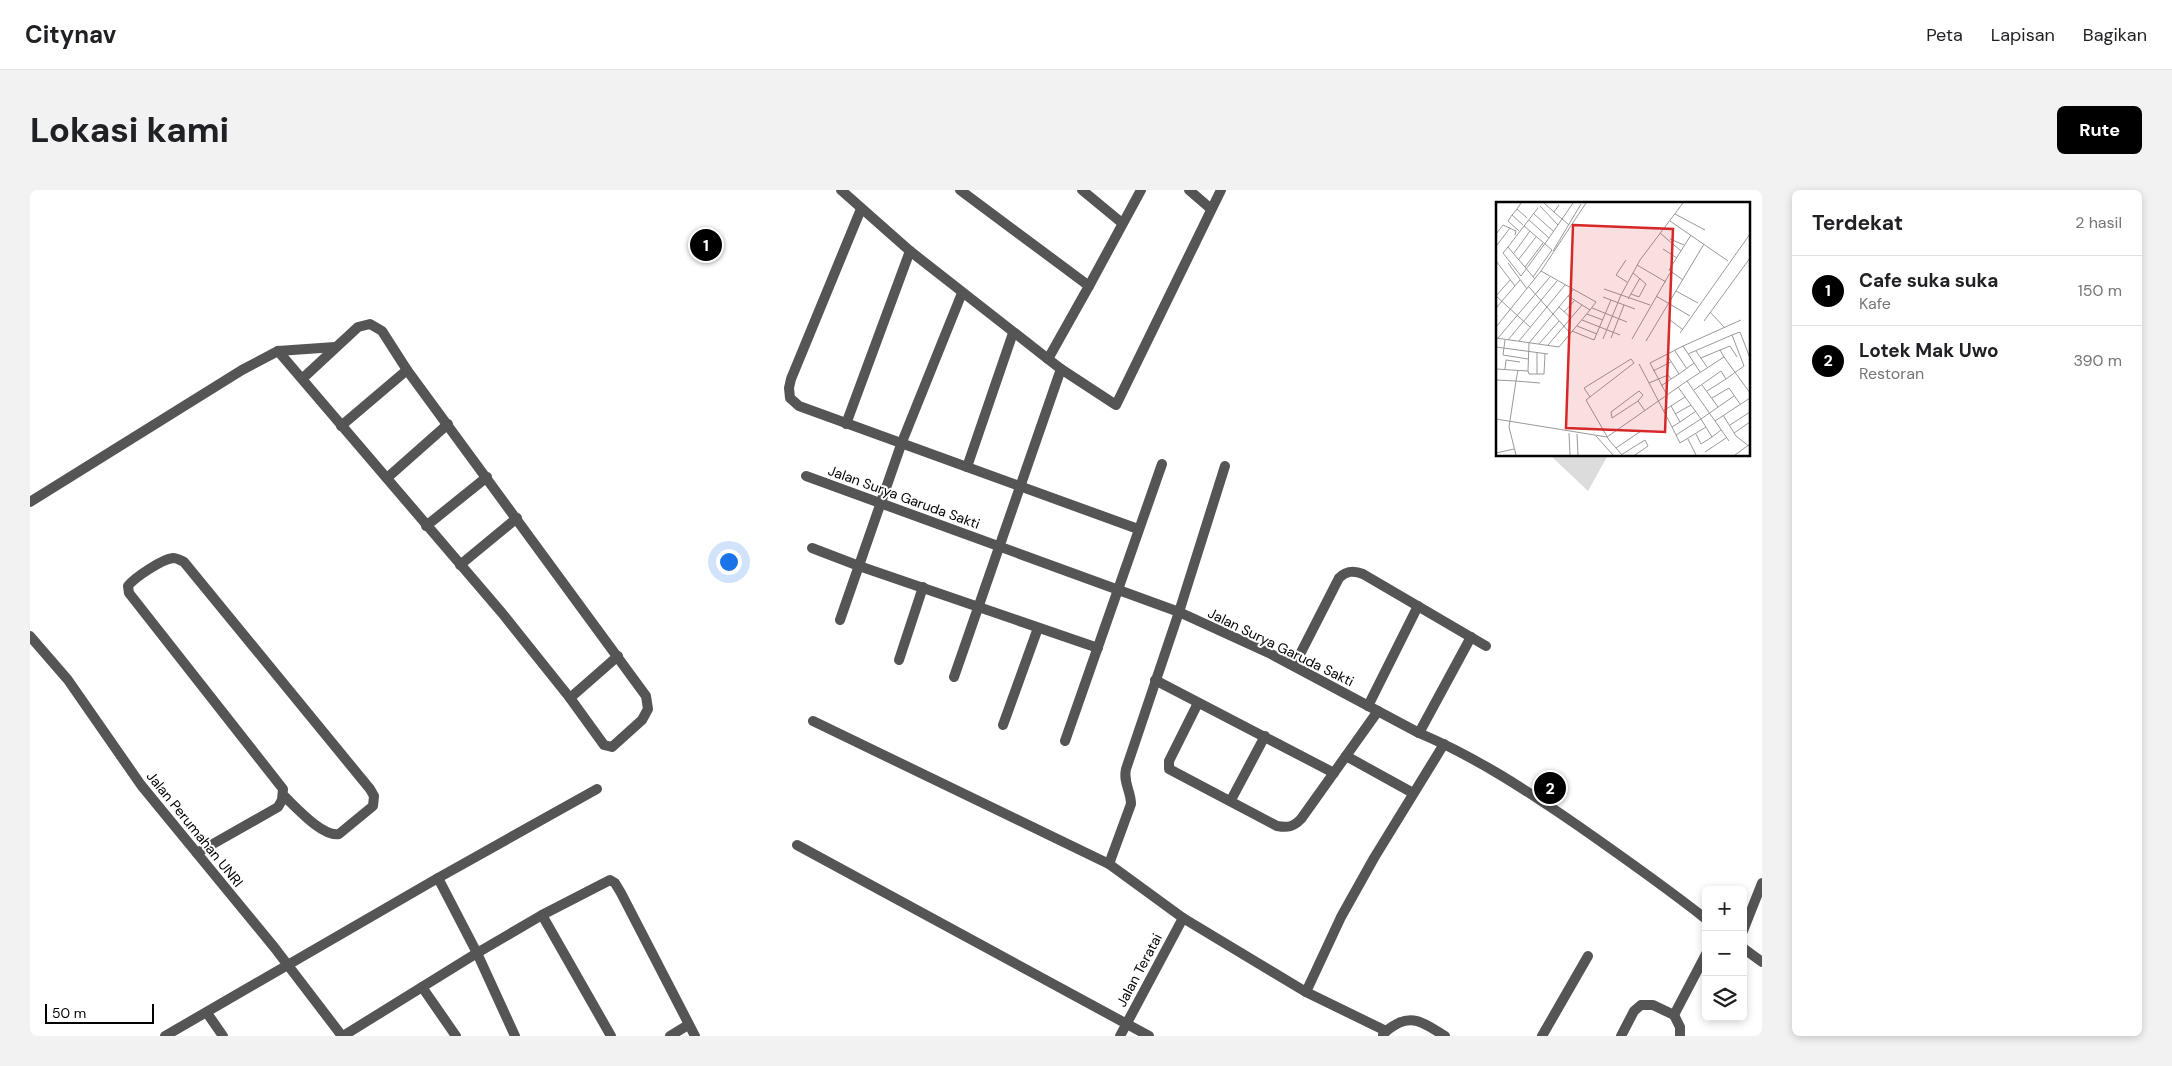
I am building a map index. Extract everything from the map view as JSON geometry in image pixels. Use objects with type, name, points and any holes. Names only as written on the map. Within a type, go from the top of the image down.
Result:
[{"type":"street","points":[[960,190],[1089,286]]},
{"type":"street","points":[[974,200],[981,190]]},
{"type":"street","points":[[1082,190],[1122,223]]},
{"type":"street","points":[[1048,359],[1141,190]]},
{"type":"street","points":[[1189,190],[1211,209]]},
{"type":"street","points":[[843,191],[910,251],[962,293],[1061,370],[1116,405],[1221,190]]},
{"type":"street","points":[[861,209],[791,379],[789,388],[790,398],[799,406],[846,424],[902,442],[1138,529]]},
{"type":"street","points":[[846,424],[910,251]]},
{"type":"street","points":[[840,620],[882,505],[902,442],[962,293]]},
{"type":"street","points":[[278,351],[460,565],[570,698],[604,745],[612,747],[642,720],[649,705],[646,696],[407,370],[382,331],[370,324],[358,327],[302,379]]},
{"type":"street","points":[[967,467],[1013,332]]},
{"type":"street","points":[[30,502],[242,370],[278,351],[335,347]]},
{"type":"street","points":[[341,426],[407,370]]},
{"type":"street","points":[[954,677],[1061,370]]},
{"type":"street","points":[[387,478],[448,424]]},
{"type":"street","points":[[1065,741],[1162,464]]},
{"type":"street","points":[[1109,864],[1130,811],[1131,796],[1124,778],[1126,769],[1155,680],[1180,612],[1225,466]]},
{"type":"street","name":"Jalan Surya Garuda Sakti","points":[[806,476],[1180,612],[1294,666],[1378,712],[1444,744],[1526,790],[1667,888],[1702,916]]},
{"type":"street","points":[[426,526],[487,477]]},
{"type":"street","points":[[460,565],[517,518]]},
{"type":"street","points":[[812,548],[1098,648]]},
{"type":"street","points":[[197,853],[278,807],[283,795],[279,783],[223,716],[128,593],[128,586],[133,579],[171,558],[179,558],[184,562],[374,796],[373,806],[339,834],[334,835],[322,830],[283,795]]},
{"type":"street","points":[[1294,666],[1338,578],[1343,573],[1356,571],[1486,646]]},
{"type":"street","points":[[899,660],[923,588]]},
{"type":"street","points":[[1368,706],[1418,606]]},
{"type":"street","points":[[1003,724],[1038,628]]},
{"type":"street","name":"Jalan Perumahan UNRI","points":[[30,636],[68,680],[141,785],[289,966],[342,1036]]},
{"type":"street","points":[[1419,733],[1471,637]]},
{"type":"street","points":[[570,698],[618,656]]},
{"type":"street","points":[[1155,680],[1334,773]]},
{"type":"street","points":[[1198,703],[1169,761],[1168,767],[1277,826],[1291,827],[1301,819],[1378,712]]},
{"type":"street","points":[[813,721],[1109,864],[1183,918],[1306,992],[1384,1033],[1400,1022],[1410,1019],[1445,1036]]},
{"type":"street","points":[[1231,800],[1264,736]]},
{"type":"street","points":[[1306,992],[1341,918],[1413,793],[1444,744]]},
{"type":"street","points":[[1346,756],[1413,793]]},
{"type":"street","points":[[165,1036],[289,966],[438,878],[597,789]]},
{"type":"street","points":[[797,845],[1149,1036]]},
{"type":"street","points":[[438,878],[478,953],[515,1036]]},
{"type":"street","points":[[342,1036],[542,915],[604,881],[612,880],[621,893],[695,1036]]},
{"type":"street","points":[[1747,921],[1762,883]]},
{"type":"street","points":[[542,915],[611,1036]]},
{"type":"street","name":"Jalan Teratai","points":[[1120,1036],[1183,918]]},
{"type":"street","points":[[1747,951],[1762,962]]},
{"type":"street","points":[[1542,1036],[1588,956]]},
{"type":"street","points":[[1674,1015],[1702,962]]},
{"type":"street","points":[[422,988],[456,1036]]},
{"type":"street","points":[[1621,1036],[1634,1011],[1641,1005],[1653,1005],[1674,1015],[1680,1027],[1680,1036]]},
{"type":"street","points":[[207,1012],[223,1036]]},
{"type":"street","points":[[670,1036],[688,1025]]},
{"type":"shaded area","points":[[1551,456],[1607,456],[1588,491]]},
{"type":"place","name":"Cafe suka suka","points":[[706,245]]},
{"type":"place","name":"Lotek Mak Uwo","points":[[1550,788]]}]
